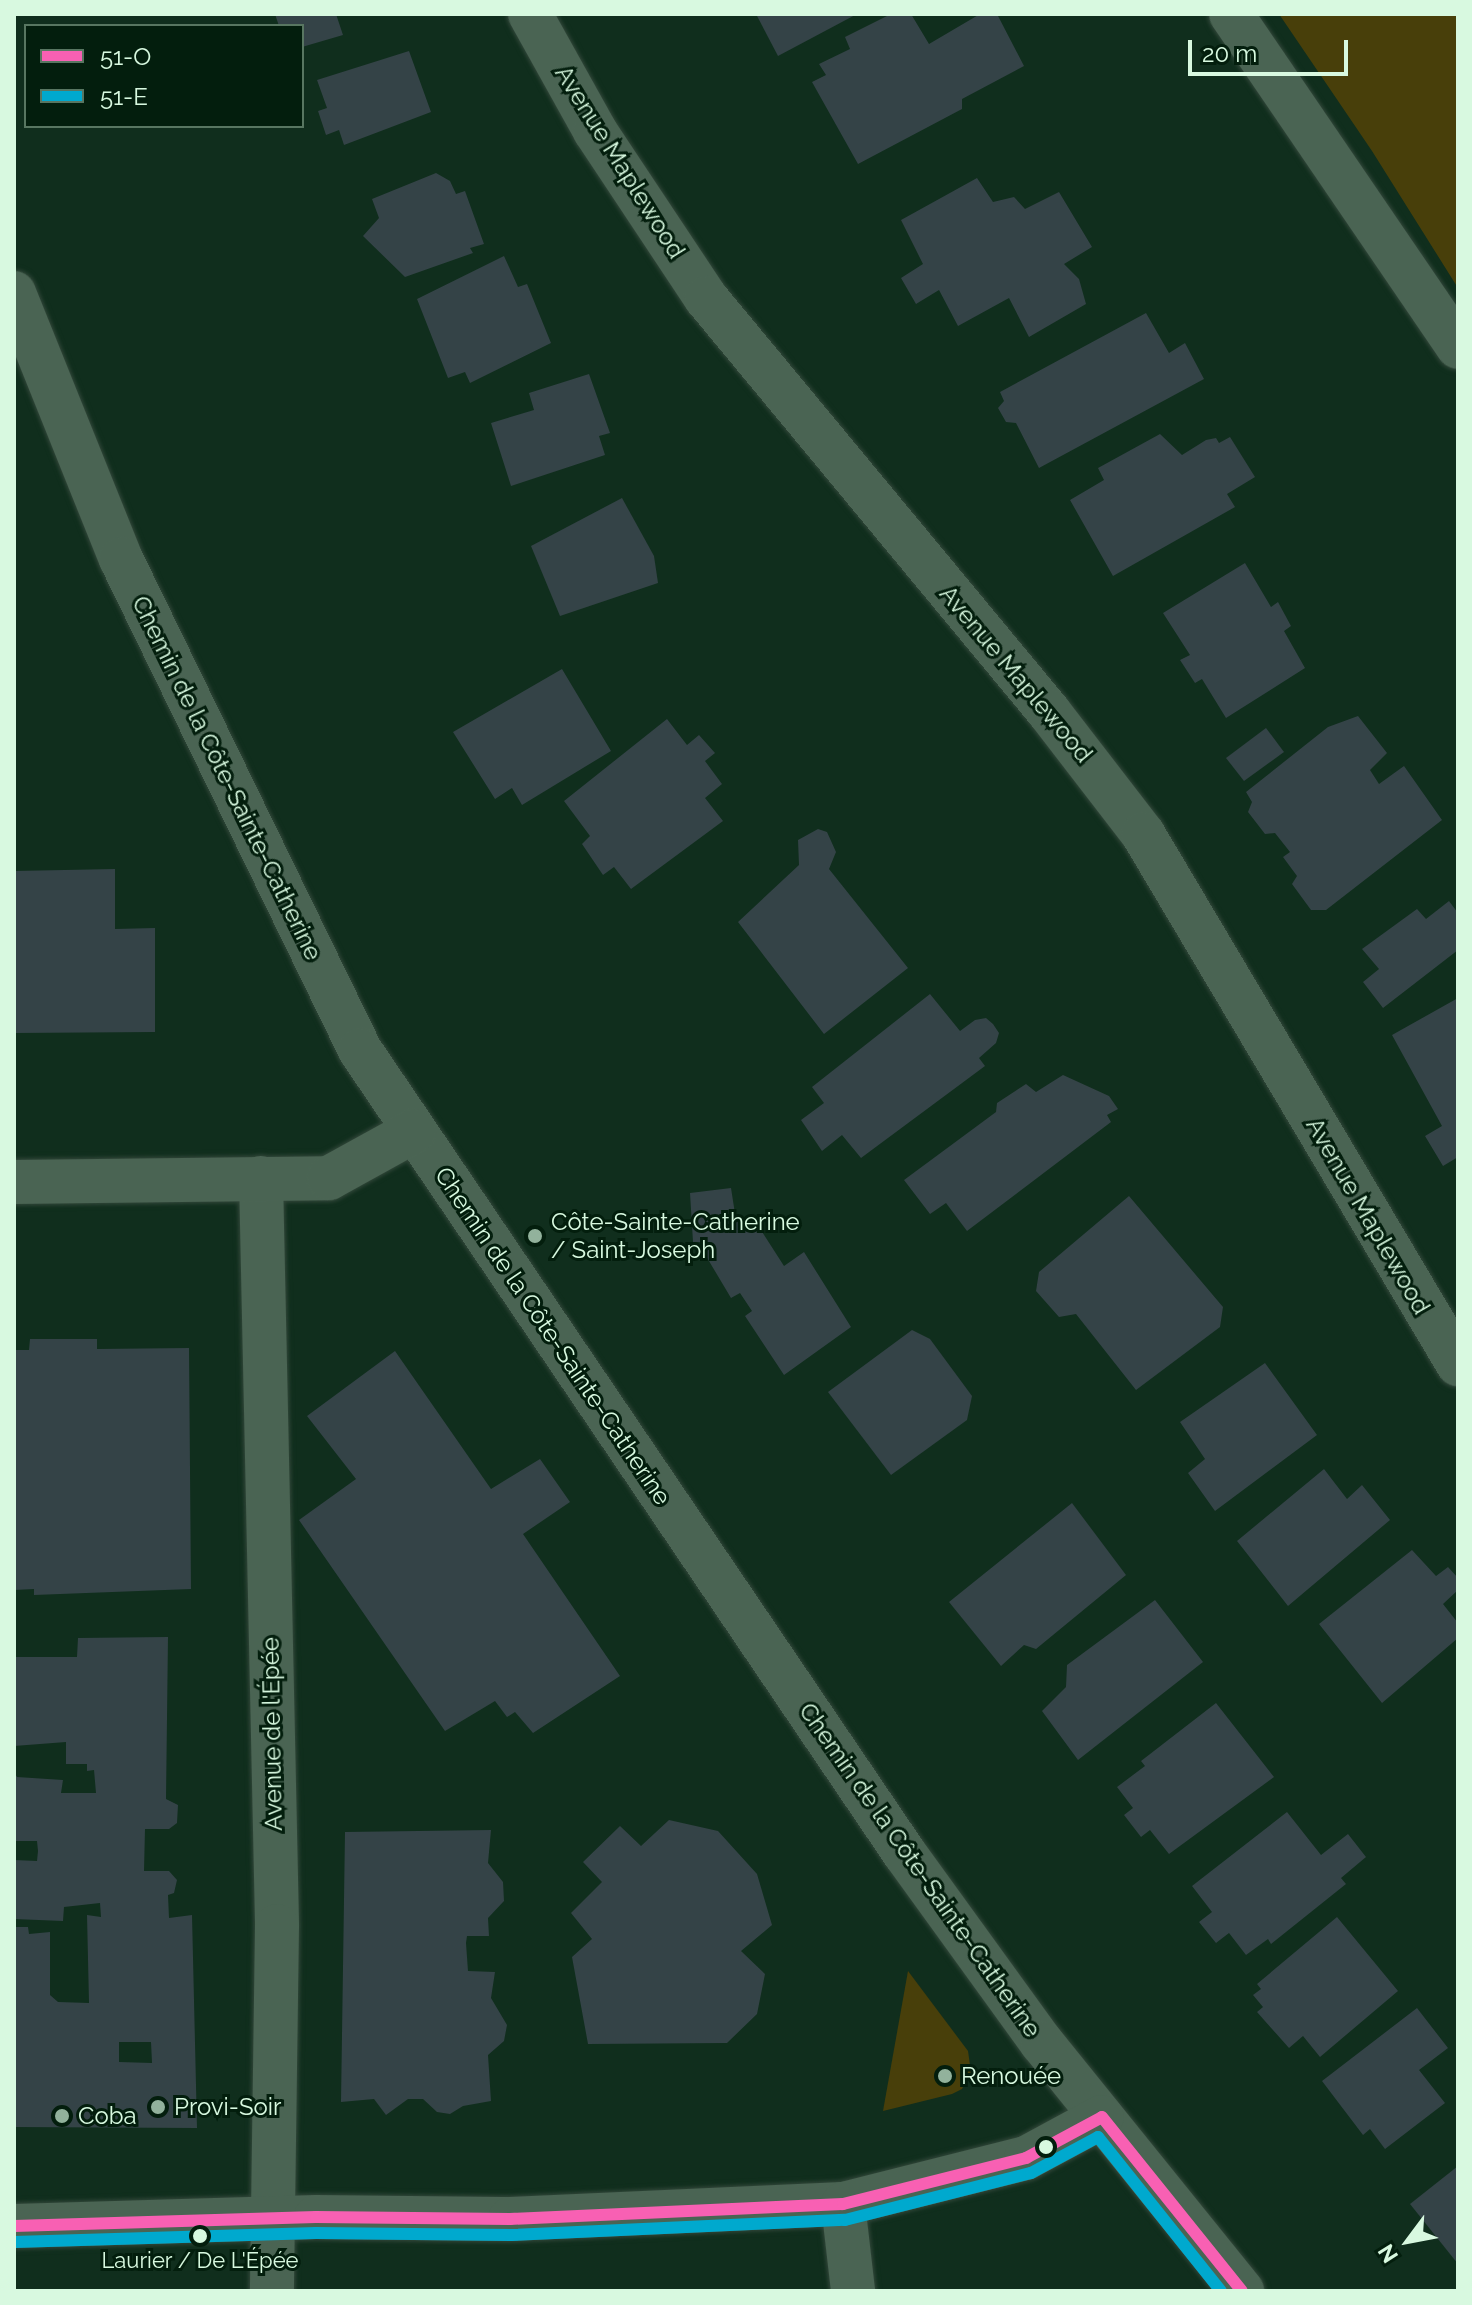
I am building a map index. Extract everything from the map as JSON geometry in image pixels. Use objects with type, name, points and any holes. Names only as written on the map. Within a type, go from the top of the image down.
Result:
[{"type":"street","name":"Avenue Maplewood","points":[[530,14],[595,131],[706,298],[1049,712],[1143,834],[1458,1364]]},
{"type":"street","points":[[1231,14],[1458,347]]},
{"type":"street","name":"Chemin de la Côte-Sainte-Catherine","points":[[14,293],[121,559],[347,1026],[414,1131],[905,1854],[1102,2117],[1242,2291]]},
{"type":"street","points":[[14,1182],[329,1178],[414,1131]]},
{"type":"street","name":"Avenue de l'Épée","points":[[261,1178],[277,1926],[272,2291]]},
{"type":"street","points":[[14,2226],[275,2218],[510,2219],[843,2204],[1026,2158],[1102,2117]]},
{"type":"street","points":[[843,2204],[853,2291]]},
{"type":"shaded area","points":[[1279,14],[1458,14],[1458,288],[1372,151]]},
{"type":"shaded area","points":[[908,1971],[968,2051],[971,2072],[962,2089],[952,2094],[883,2111]]},
{"type":"building","points":[[275,14],[336,14],[343,35],[304,46],[304,24],[278,24]]},
{"type":"building","points":[[756,14],[857,14],[778,56]]},
{"type":"building","points":[[891,14],[911,14],[929,44],[980,14],[997,14],[1024,66],[962,99],[962,109],[858,164],[812,82],[826,75],[819,64],[850,49],[845,37]]},
{"type":"building","points":[[409,51],[431,112],[344,145],[339,130],[326,135],[318,111],[327,108],[317,80]]},
{"type":"building","points":[[436,173],[450,181],[456,194],[465,191],[484,244],[470,248],[473,253],[405,277],[363,236],[379,218],[372,199]]},
{"type":"building","points":[[977,178],[993,202],[1014,197],[1025,209],[1059,192],[1092,247],[1064,264],[1079,279],[1086,304],[1029,337],[1009,298],[958,326],[939,290],[916,304],[901,278],[923,264],[901,220]]},
{"type":"building","points":[[504,256],[518,287],[527,284],[551,343],[470,383],[465,372],[448,378],[417,299]]},
{"type":"building","points":[[1146,313],[1169,353],[1185,343],[1204,379],[1039,468],[1016,423],[1006,422],[998,408],[1004,401],[1000,392]]},
{"type":"building","points":[[589,374],[610,433],[599,436],[605,455],[511,486],[491,423],[534,410],[529,393]]},
{"type":"building","points":[[1160,434],[1182,455],[1206,440],[1216,438],[1219,443],[1230,437],[1255,477],[1227,494],[1235,507],[1113,576],[1070,500],[1104,480],[1098,468]]},
{"type":"building","points":[[622,498],[654,556],[658,583],[560,616],[531,546]]},
{"type":"building","points":[[1245,563],[1271,607],[1278,602],[1291,626],[1284,631],[1305,668],[1226,718],[1202,679],[1195,683],[1180,660],[1190,655],[1163,613]]},
{"type":"building","points":[[562,669],[611,751],[522,805],[512,788],[495,799],[453,732]]},
{"type":"building","points":[[1358,716],[1387,753],[1370,770],[1379,784],[1404,766],[1442,820],[1326,910],[1311,910],[1292,884],[1297,876],[1283,857],[1290,852],[1275,833],[1265,834],[1248,812],[1252,802],[1246,792],[1328,727]]},
{"type":"building","points":[[667,719],[687,745],[699,735],[715,753],[705,761],[722,784],[705,798],[723,821],[631,889],[614,867],[603,875],[582,844],[590,836],[564,801]]},
{"type":"building","points":[[1266,728],[1284,752],[1244,781],[1226,758]]},
{"type":"building","points":[[818,829],[827,832],[836,852],[829,869],[908,968],[824,1034],[738,922],[799,865],[798,840]]},
{"type":"building","points":[[115,869],[115,929],[155,928],[155,1032],[14,1033],[14,871]]},
{"type":"building","points":[[1449,901],[1458,913],[1458,950],[1383,1008],[1363,982],[1379,969],[1362,949],[1417,909],[1426,919]]},
{"type":"building","points":[[930,994],[960,1031],[975,1020],[986,1018],[993,1024],[999,1033],[996,1043],[979,1058],[985,1066],[861,1158],[842,1135],[822,1151],[801,1120],[824,1103],[812,1087]]},
{"type":"building","points":[[1458,998],[1458,1157],[1443,1166],[1425,1136],[1442,1126],[1392,1035]]},
{"type":"building","points":[[1063,1075],[1109,1096],[1118,1109],[1107,1115],[1111,1122],[967,1231],[946,1203],[930,1214],[904,1180],[996,1112],[997,1103],[1026,1084],[1036,1092]]},
{"type":"building","points":[[731,1188],[736,1220],[752,1216],[784,1266],[804,1252],[851,1327],[784,1375],[745,1316],[752,1311],[740,1293],[731,1298],[703,1251],[712,1242],[693,1242],[690,1193]]},
{"type":"building","points":[[1129,1196],[1223,1307],[1220,1327],[1136,1390],[1076,1314],[1059,1317],[1036,1291],[1039,1272]]},
{"type":"building","points":[[912,1330],[930,1339],[972,1396],[967,1420],[891,1475],[828,1392]]},
{"type":"building","points":[[30,1339],[97,1339],[97,1349],[189,1348],[191,1589],[34,1595],[34,1589],[14,1590],[14,1350],[29,1350]]},
{"type":"building","points":[[395,1351],[491,1489],[540,1459],[570,1502],[523,1534],[620,1676],[533,1733],[515,1712],[507,1717],[495,1701],[445,1731],[299,1520],[356,1479],[307,1416]]},
{"type":"building","points":[[1265,1363],[1317,1435],[1215,1511],[1188,1473],[1205,1459],[1180,1422]]},
{"type":"building","points":[[1324,1469],[1347,1499],[1362,1485],[1390,1520],[1288,1606],[1237,1541]]},
{"type":"building","points":[[1072,1503],[1126,1575],[1036,1649],[1024,1645],[1001,1666],[949,1602]]},
{"type":"building","points":[[1412,1550],[1436,1576],[1448,1567],[1458,1578],[1458,1590],[1443,1604],[1458,1623],[1458,1638],[1382,1703],[1319,1624]]},
{"type":"building","points":[[1155,1600],[1203,1662],[1078,1760],[1042,1711],[1066,1687],[1067,1665]]},
{"type":"building","points":[[168,1637],[166,1799],[178,1805],[177,1823],[169,1829],[145,1829],[144,1871],[169,1871],[177,1880],[174,1893],[168,1895],[169,1918],[192,1915],[197,2128],[14,2127],[14,1927],[28,1927],[29,1934],[50,1932],[50,1995],[58,2002],[89,2003],[87,1915],[101,1917],[100,1903],[64,1907],[63,1921],[14,1919],[14,1860],[37,1861],[38,1851],[37,1841],[14,1841],[14,1772],[17,1777],[63,1780],[61,1793],[96,1793],[94,1770],[87,1771],[87,1764],[66,1764],[66,1742],[14,1746],[16,1657],[77,1657],[78,1638]],"holes":[[[119,2042],[151,2042],[152,2063],[119,2062]]]},
{"type":"building","points":[[1216,1703],[1274,1777],[1169,1854],[1150,1830],[1141,1837],[1124,1815],[1133,1808],[1117,1787],[1145,1766],[1141,1761]]},
{"type":"building","points":[[1287,1812],[1321,1855],[1348,1834],[1366,1857],[1341,1878],[1346,1884],[1271,1944],[1268,1939],[1246,1955],[1229,1933],[1216,1943],[1199,1922],[1212,1912],[1192,1886]]},
{"type":"building","points":[[669,1820],[718,1831],[757,1874],[772,1925],[741,1951],[765,1974],[757,2014],[727,2043],[588,2044],[572,1957],[592,1939],[571,1913],[602,1882],[583,1862],[620,1826],[641,1846]]},
{"type":"building","points":[[491,1830],[488,1863],[503,1882],[504,1901],[488,1918],[489,1936],[467,1936],[466,1943],[468,1971],[495,1972],[491,1998],[507,2025],[504,2041],[488,2055],[491,2101],[463,2106],[450,2114],[437,2112],[423,2099],[408,2099],[386,2115],[374,2099],[341,2102],[345,1832]]},
{"type":"building","points":[[1337,1917],[1398,1991],[1320,2057],[1303,2036],[1289,2048],[1257,2012],[1263,2007],[1253,1995],[1261,1989],[1257,1984]]},
{"type":"building","points":[[1417,2008],[1448,2048],[1419,2070],[1445,2103],[1385,2149],[1370,2129],[1363,2135],[1322,2081]]},
{"type":"building","points":[[1458,2166],[1458,2264],[1410,2204]]},
{"type":"transit line","name":"51-O","points":[[14,2226],[316,2217],[510,2219],[843,2204],[1026,2158],[1102,2117],[1242,2291]]},
{"type":"transit line","name":"51-E","points":[[14,2242],[316,2233],[511,2235],[845,2220],[1031,2173],[1098,2137],[1221,2291]]},
{"type":"place","name":"Côte-Sainte-Catherine / Saint-Joseph","points":[[535,1236]]},
{"type":"place","name":"Renouée","points":[[945,2076]]},
{"type":"place","name":"Provi-Soir","points":[[158,2107]]},
{"type":"place","name":"Coba","points":[[62,2116]]},
{"type":"place","name":"Laurier / De L'Épée","points":[[200,2236]]}]
